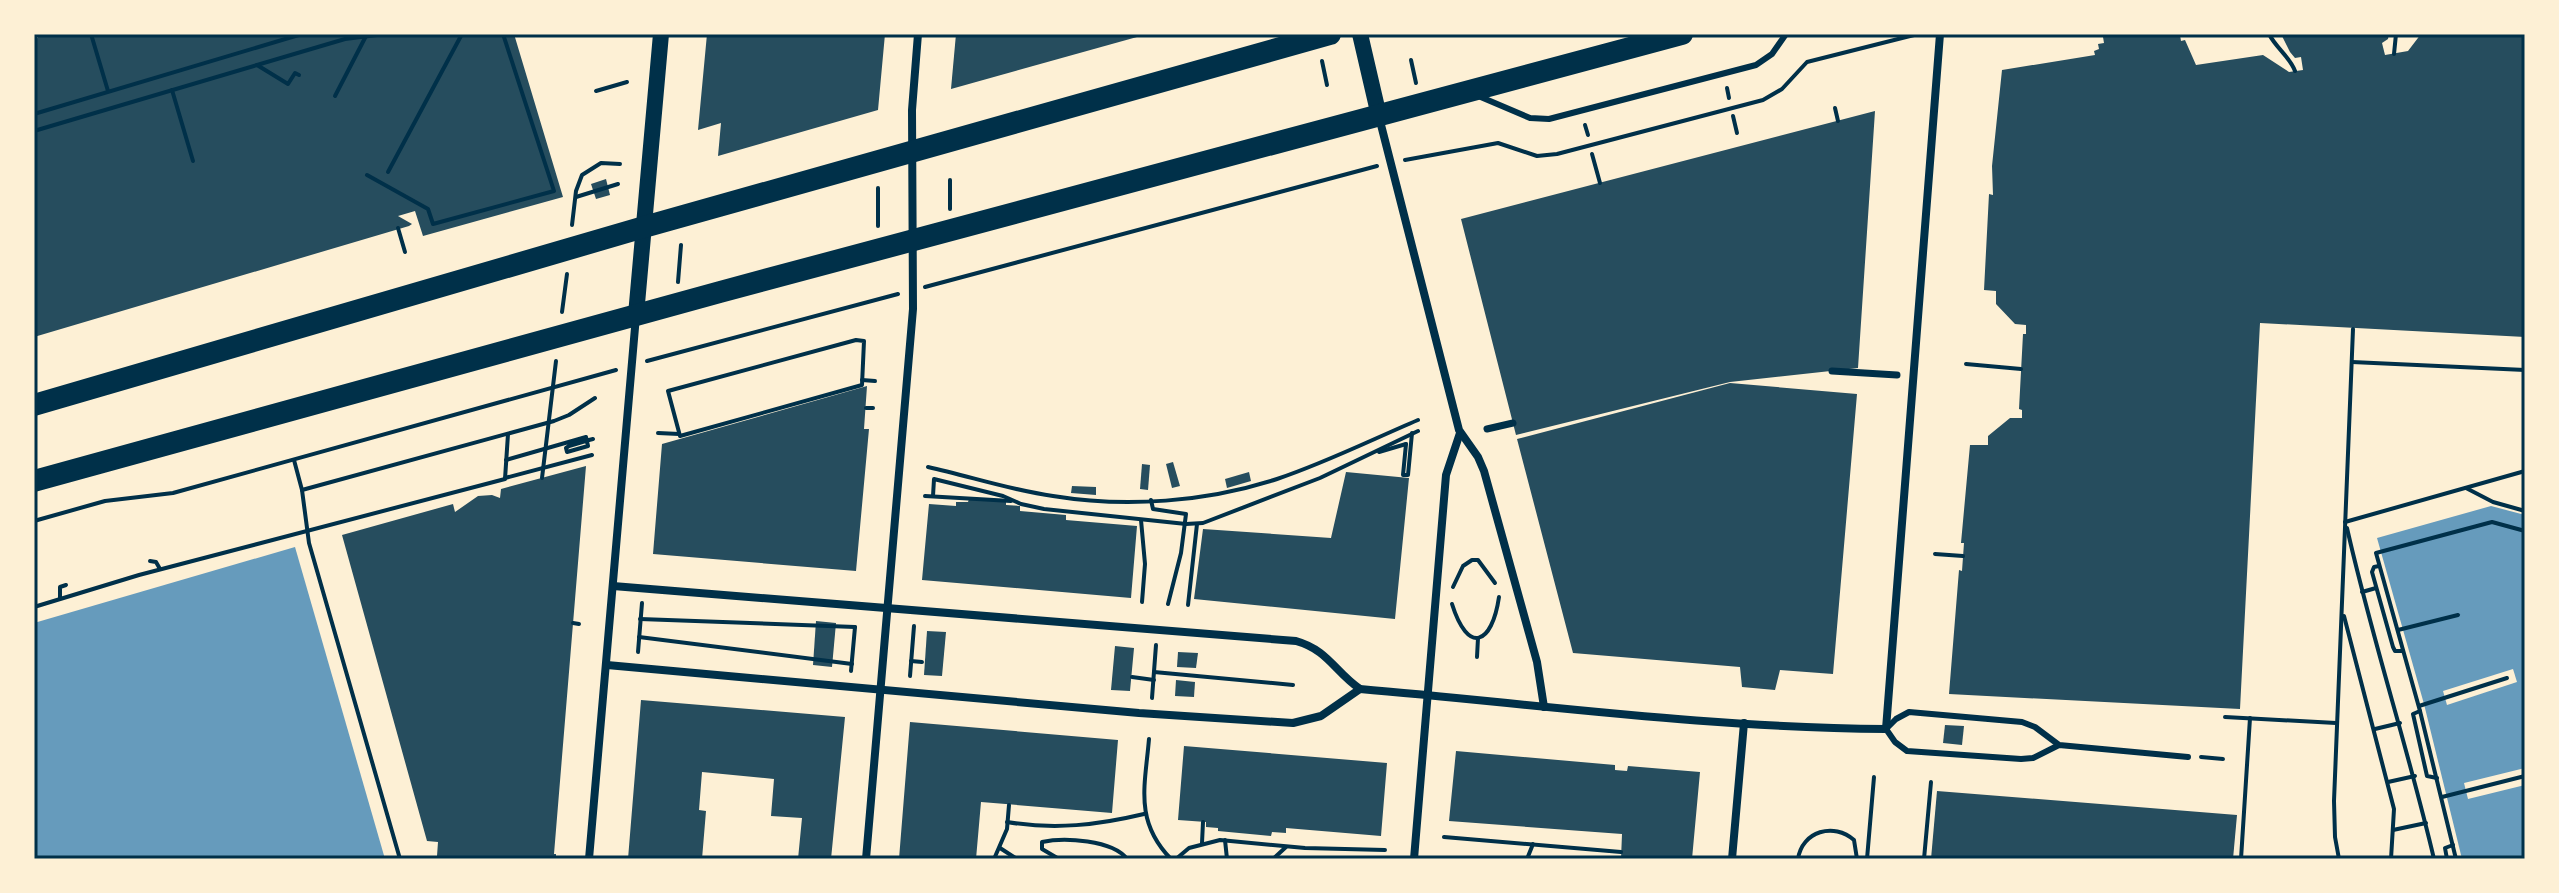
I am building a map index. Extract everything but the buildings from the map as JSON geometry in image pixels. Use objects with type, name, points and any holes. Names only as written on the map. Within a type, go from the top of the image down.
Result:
[{"type":"highway","points":[[34,405],[644,227],[1330,34]]},
{"type":"highway","points":[[34,481],[636,315],[1682,34]]},
{"type":"main road","points":[[636,315],[661,34]]},
{"type":"main road","points":[[1360,34],[1379,116]]},
{"type":"street","points":[[866,859],[913,309],[911,154],[918,34]]},
{"type":"street","points":[[613,586],[1296,641],[1325,655],[1360,689],[1744,723],[1886,729],[1940,34]]},
{"type":"street","points":[[1379,116],[1460,433],[1478,457],[1484,471],[1537,662],[1544,707]]},
{"type":"street","points":[[589,859],[636,315]]},
{"type":"street","points":[[1832,371],[1897,375]]},
{"type":"street","points":[[1487,429],[1513,423]]},
{"type":"street","points":[[1414,859],[1446,475],[1460,433]]},
{"type":"street","points":[[607,665],[880,691],[1293,723],[1321,716],[1360,689]]},
{"type":"street","points":[[1732,859],[1744,723]]},
{"type":"lane","points":[[1468,92],[1530,118],[1549,119],[1756,65],[1772,54],[1786,34]]},
{"type":"lane","points":[[2059,745],[2033,758],[2021,759],[1907,751],[1895,742],[1886,729],[1909,712],[1994,719],[2022,722],[2035,727],[2059,745],[2188,757]]},
{"type":"path","points":[[91,34],[108,91]]},
{"type":"path","points":[[34,114],[302,34]]},
{"type":"path","points":[[34,131],[345,39],[385,34]]},
{"type":"path","points":[[388,172],[462,34]]},
{"type":"path","points":[[367,175],[428,209],[433,224],[554,191],[503,34]]},
{"type":"path","points":[[1417,158],[1498,143],[1537,156],[1557,154],[1763,100],[1782,89],[1807,62],[1918,34]]},
{"type":"path","points":[[2269,34],[2280,52],[2291,61],[2295,71]]},
{"type":"path","points":[[2394,54],[2396,34]]},
{"type":"path","points":[[335,96],[367,35]]},
{"type":"path","points":[[1411,60],[1417,86]]},
{"type":"path","points":[[1322,61],[1327,85]]},
{"type":"path","points":[[257,65],[288,84],[295,73],[299,75]]},
{"type":"path","points":[[596,91],[627,82]]},
{"type":"path","points":[[172,90],[193,161]]},
{"type":"path","points":[[1835,108],[1838,121]]},
{"type":"path","points":[[1733,116],[1737,133]]},
{"type":"path","points":[[1592,154],[1600,183]]},
{"type":"path","points":[[618,184],[576,194],[582,175],[590,168],[601,163],[620,164]]},
{"type":"path","points":[[935,284],[1363,169]]},
{"type":"path","points":[[950,180],[950,211]]},
{"type":"path","points":[[878,188],[878,230]]},
{"type":"path","points":[[398,228],[405,252]]},
{"type":"path","points":[[678,285],[681,245]]},
{"type":"path","points":[[654,359],[893,295]]},
{"type":"path","points":[[2339,859],[2333,819],[2353,329]]},
{"type":"path","points":[[658,433],[680,436],[862,385],[864,341],[856,340],[668,391],[679,434]]},
{"type":"path","points":[[2352,362],[2525,370]]},
{"type":"path","points":[[1966,364],[2021,369]]},
{"type":"path","points":[[34,521],[105,501],[173,493],[609,372]]},
{"type":"path","points":[[862,380],[875,381]]},
{"type":"path","points":[[302,490],[569,415],[595,398]]},
{"type":"path","points":[[866,408],[873,408]]},
{"type":"path","points":[[928,467],[1052,496],[1098,501],[1191,498],[1265,483],[1418,420]]},
{"type":"path","points":[[1379,452],[1389,443],[1418,431]]},
{"type":"path","points":[[925,496],[1013,501],[1044,509],[1197,524],[1406,444],[1403,475],[1408,475],[1412,433]]},
{"type":"path","points":[[505,479],[508,434]]},
{"type":"path","points":[[506,460],[586,437],[588,446],[567,452],[569,446],[593,439]]},
{"type":"path","points":[[34,607],[160,569],[307,533],[592,455]]},
{"type":"path","points":[[293,459],[302,490],[307,533],[400,859]]},
{"type":"path","points":[[2345,522],[2525,471]]},
{"type":"path","points":[[933,496],[934,479],[1013,501]]},
{"type":"path","points":[[2466,488],[2493,502],[2525,511]]},
{"type":"path","points":[[1151,500],[1153,509],[1157,511],[1186,514],[1168,604]]},
{"type":"path","points":[[1141,520],[1145,564],[1142,602]]},
{"type":"path","points":[[2345,522],[2415,776],[2434,859]]},
{"type":"path","points":[[2456,859],[2438,778],[2376,553],[2492,522],[2525,531]]},
{"type":"path","points":[[1188,605],[1197,524]]},
{"type":"path","points":[[1935,554],[1963,556]]},
{"type":"path","points":[[1452,588],[1463,566],[1472,560],[1478,560],[1495,583]]},
{"type":"path","points":[[150,561],[156,562],[160,569]]},
{"type":"path","points":[[2379,566],[2372,569],[2376,588],[2394,650],[2403,651]]},
{"type":"path","points":[[60,599],[60,587],[66,585]]},
{"type":"path","points":[[2362,592],[2376,588]]},
{"type":"path","points":[[1451,601],[1464,631],[1478,638],[1486,635],[1493,626],[1499,597]]},
{"type":"path","points":[[638,653],[642,603]]},
{"type":"path","points":[[2342,611],[2394,809],[2391,859]]},
{"type":"path","points":[[2398,631],[2458,615]]},
{"type":"path","points":[[640,619],[855,627]]},
{"type":"path","points":[[851,671],[855,620]]},
{"type":"path","points":[[910,676],[914,626]]},
{"type":"path","points":[[639,637],[852,664]]},
{"type":"path","points":[[1477,657],[1478,638]]},
{"type":"path","points":[[1152,698],[1156,645]]},
{"type":"path","points":[[911,661],[922,662]]},
{"type":"path","points":[[1154,672],[1293,685]]},
{"type":"path","points":[[1132,677],[1154,680]]},
{"type":"path","points":[[2438,778],[2427,776],[2413,717],[2419,708],[2507,678]]},
{"type":"path","points":[[2225,717],[2336,723]]},
{"type":"path","points":[[2241,859],[2250,718]]},
{"type":"path","points":[[2375,729],[2400,723]]},
{"type":"path","points":[[1149,739],[1144,814],[1155,839],[1173,859],[1202,843],[1225,840],[1385,850]]},
{"type":"path","points":[[2407,749],[2420,745]]},
{"type":"path","points":[[2202,757],[2223,759]]},
{"type":"path","points":[[2388,782],[2415,776]]},
{"type":"path","points":[[2442,797],[2525,776]]},
{"type":"path","points":[[1867,859],[1874,777]]},
{"type":"path","points":[[1924,859],[1931,782]]},
{"type":"path","points":[[994,859],[1000,848],[1009,805]]},
{"type":"path","points":[[2234,808],[2244,809]]},
{"type":"path","points":[[1007,822],[1077,826],[1144,814]]},
{"type":"path","points":[[1202,843],[1203,822]]},
{"type":"path","points":[[2393,830],[2426,823]]},
{"type":"path","points":[[1798,859],[1800,849],[1812,837],[1831,829],[1844,832],[1854,840],[1857,859]]},
{"type":"path","points":[[1243,841],[1245,833]]},
{"type":"path","points":[[1444,837],[1618,852],[1613,859]]},
{"type":"path","points":[[1225,840],[1227,859]]},
{"type":"path","points":[[1059,859],[1042,849],[1042,842],[1103,844],[1122,852],[1127,859]]},
{"type":"path","points":[[1527,859],[1533,844]]},
{"type":"path","points":[[2447,859],[2445,848],[2453,845]]},
{"type":"path","points":[[1273,859],[1286,846]]},
{"type":"path","points":[[1000,848],[1017,859]]},
{"type":"water","points":[[2491,506],[2525,515],[2525,859],[2462,859],[2424,704],[2377,538]]},
{"type":"water","points":[[295,547],[385,859],[34,859],[34,623]]},
{"type":"pier","points":[[2513,669],[2517,682],[2447,705],[2443,691]]},
{"type":"pier","points":[[2525,768],[2525,785],[2468,799],[2464,783]]}]
